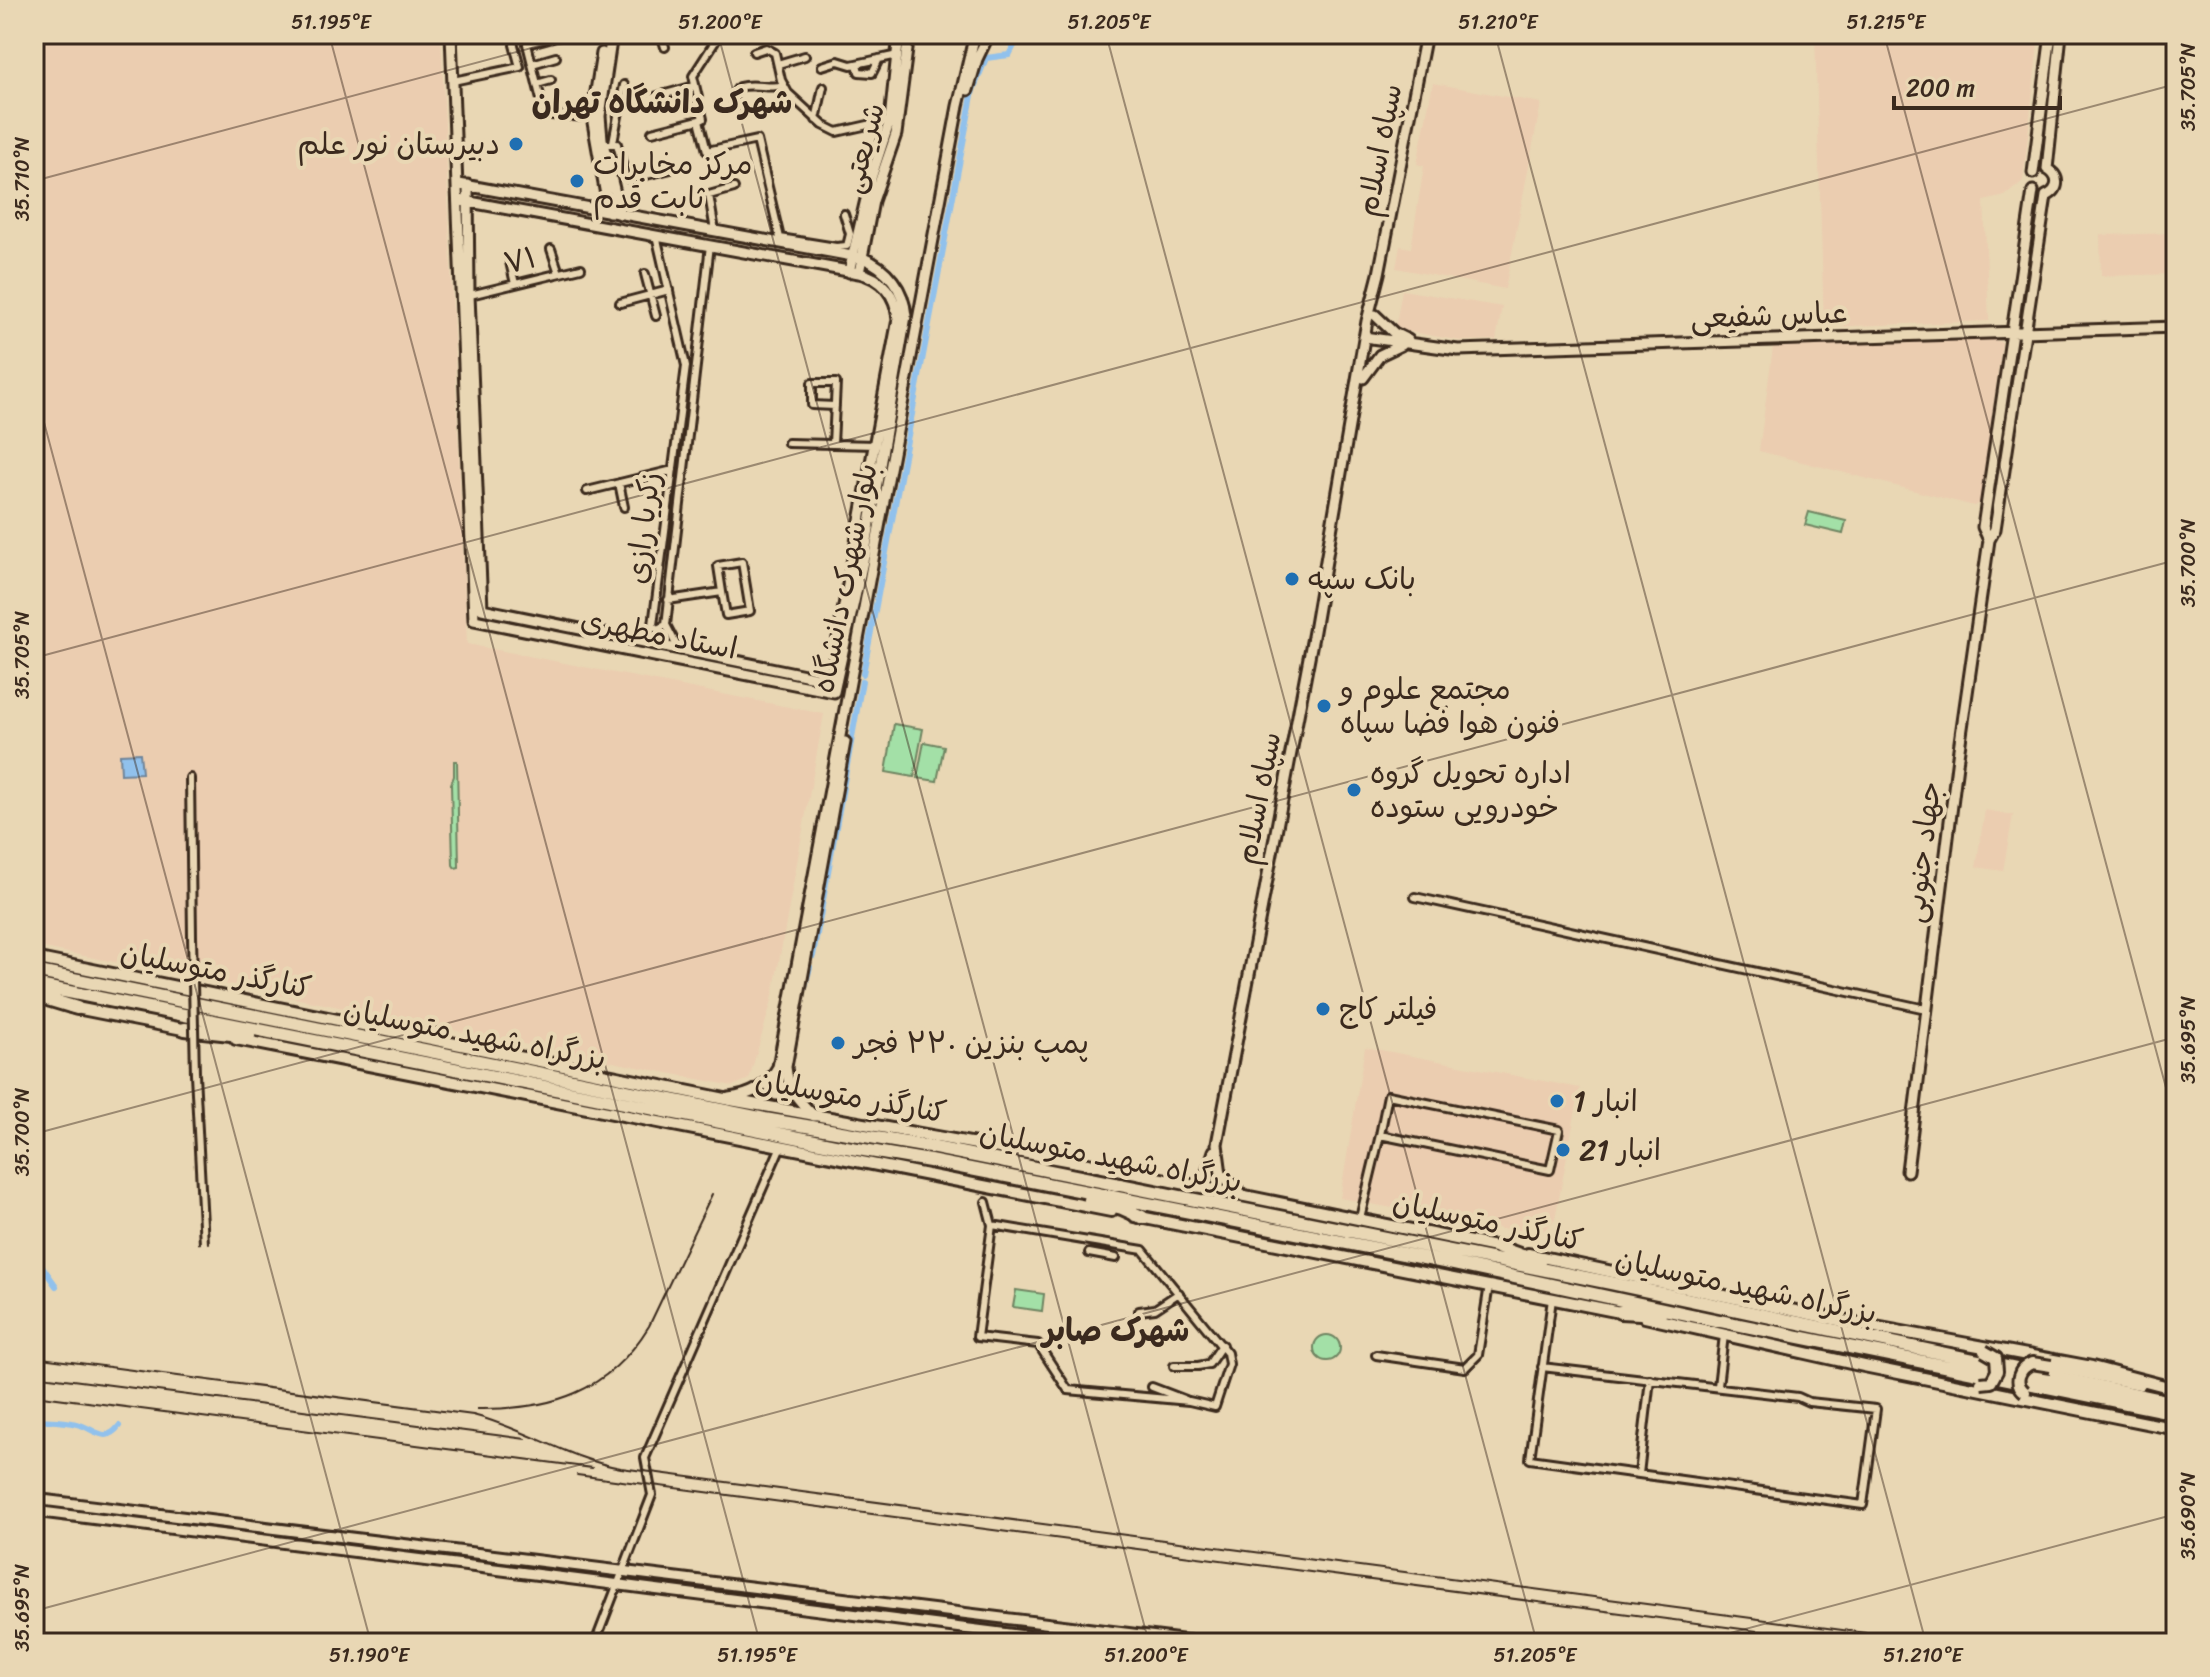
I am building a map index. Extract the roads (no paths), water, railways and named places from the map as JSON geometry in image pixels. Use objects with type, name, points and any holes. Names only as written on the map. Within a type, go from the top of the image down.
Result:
[{"type":"highway","name":"بزرگراه شهید متوسلیان","points":[[34,971],[331,1045],[1454,1264],[2176,1413]]},
{"type":"highway","name":"بزرگراه شهید متوسلیان","points":[[34,971],[765,1119],[935,1148],[1611,1283],[2176,1403]]},
{"type":"highway","points":[[34,997],[77,1008]]},
{"type":"highway","points":[[185,1029],[331,1045]]},
{"type":"highway","points":[[1018,1178],[1122,1208],[1142,1217]]},
{"type":"highway","points":[[1497,1247],[1611,1283]]},
{"type":"highway","points":[[1620,1312],[1710,1319]]},
{"type":"main road","name":"کنارگذر متوسلیان","points":[[34,971],[814,1116],[957,1139],[1360,1218],[1850,1322],[2092,1367],[2173,1388]]},
{"type":"main road","name":"کنارگذر متوسلیان","points":[[77,1008],[1489,1285],[1776,1347],[2176,1427]]},
{"type":"main road","points":[[485,1063],[627,1079]]},
{"type":"main road","points":[[1776,1347],[1806,1349],[1981,1383],[1991,1382],[1997,1371],[1996,1358],[1984,1351],[1850,1322]]},
{"type":"main road","points":[[2173,1388],[2032,1363],[2023,1368],[2019,1376],[2019,1383],[2025,1392],[2176,1427]]},
{"type":"street","points":[[451,34],[463,185],[473,477]]},
{"type":"street","points":[[564,34],[527,44],[544,112],[592,117]]},
{"type":"street","points":[[609,34],[592,117],[609,212]]},
{"type":"street","points":[[609,34],[600,116],[608,143],[620,214]]},
{"type":"street","points":[[661,34],[665,47]]},
{"type":"street","points":[[652,132],[703,119],[693,76],[720,34]]},
{"type":"street","name":"شریعتی","points":[[858,257],[871,178],[890,120],[899,34]]},
{"type":"street","name":"شریعتی","points":[[854,272],[873,201],[896,134],[909,34]]},
{"type":"street","name":"بلوار شهرک دانشگاه","points":[[789,1086],[786,1067],[801,961],[956,118],[975,34]]},
{"type":"street","name":"بلوار شهرک دانشگاه","points":[[772,1079],[778,1067],[801,961],[962,119],[977,59],[989,34]]},
{"type":"street","name":"سپاه اسلام","points":[[1244,1196],[1221,1174],[1217,1144],[1355,398],[1426,34]]},
{"type":"street","points":[[2047,169],[2055,176],[2057,183],[2053,193],[2046,196],[2033,191],[2030,185],[2051,34]]},
{"type":"street","points":[[2047,169],[2061,34]]},
{"type":"street","points":[[453,81],[520,67],[514,45]]},
{"type":"street","points":[[754,52],[766,48],[775,53],[784,85],[798,104],[816,120],[837,132],[890,120]]},
{"type":"street","points":[[822,66],[838,61],[851,65],[898,55]]},
{"type":"street","points":[[778,64],[805,56]]},
{"type":"street","points":[[532,64],[556,57]]},
{"type":"street","points":[[857,64],[859,72],[872,73],[879,59]]},
{"type":"street","points":[[537,84],[551,80]]},
{"type":"street","points":[[608,143],[624,85]]},
{"type":"street","points":[[736,106],[732,96],[739,87],[784,85]]},
{"type":"street","points":[[647,99],[695,86]]},
{"type":"street","points":[[816,120],[823,87]]},
{"type":"street","points":[[699,120],[707,151],[757,140],[780,238],[847,246],[850,234],[844,214]]},
{"type":"street","points":[[608,143],[617,144],[625,175],[630,179],[671,169]]},
{"type":"street","points":[[2033,173],[2047,169]]},
{"type":"street","points":[[463,185],[858,257],[885,270],[905,303],[906,316],[832,686]]},
{"type":"street","points":[[715,231],[709,195],[734,188]]},
{"type":"street","name":"جهاد جنوبی","points":[[2018,329],[2033,191]]},
{"type":"street","name":"جهاد جنوبی","points":[[1907,1171],[1958,756],[1989,540],[1983,527],[2018,329],[2046,196]]},
{"type":"street","points":[[463,200],[872,276],[882,282],[897,309],[898,319],[879,445]]},
{"type":"street","name":"زکریا رازی","points":[[656,235],[669,290],[689,341],[681,483],[666,625],[657,629],[653,625],[689,341],[710,245]]},
{"type":"street","points":[[551,249],[559,273]]},
{"type":"street","points":[[510,262],[515,284]]},
{"type":"street","name":"۷۱","points":[[466,296],[581,268]]},
{"type":"street","points":[[645,274],[656,316]]},
{"type":"street","name":"سپاه اسلام","points":[[1355,398],[1363,378],[1379,274]]},
{"type":"street","points":[[620,303],[669,290]]},
{"type":"street","points":[[1363,378],[1380,355],[1407,342],[1375,315]]},
{"type":"street","name":"عباس شفیعی","points":[[1368,335],[1458,350],[2176,325]]},
{"type":"street","points":[[833,444],[835,406],[836,383],[812,383],[812,405],[835,406]]},
{"type":"street","points":[[788,443],[879,445]]},
{"type":"street","points":[[587,491],[673,470]]},
{"type":"street","name":"استاد مطهری","points":[[473,477],[481,606],[484,611],[679,650],[832,686]]},
{"type":"street","name":"استاد مطهری","points":[[473,477],[475,622],[832,686]]},
{"type":"street","points":[[671,482],[681,483]]},
{"type":"street","points":[[619,483],[624,507]]},
{"type":"street","points":[[742,562],[750,611],[726,615],[722,592],[718,566],[742,562]]},
{"type":"street","points":[[659,581],[670,582]]},
{"type":"street","points":[[668,600],[722,592]]},
{"type":"street","points":[[632,640],[646,634],[653,625]]},
{"type":"street","points":[[666,625],[679,650]]},
{"type":"street","points":[[190,778],[192,936],[204,1244]]},
{"type":"street","points":[[1415,897],[1926,1009]]},
{"type":"street","points":[[772,1079],[770,1088],[776,1095],[783,1095],[789,1086],[794,1096],[814,1116]]},
{"type":"street","points":[[725,1099],[754,1092],[772,1079]]},
{"type":"street","points":[[1360,1218],[1388,1095],[1559,1130],[1550,1170],[1380,1135]]},
{"type":"street","points":[[1197,1187],[1203,1184],[1217,1144]]},
{"type":"street","points":[[595,1643],[652,1495],[645,1458],[782,1145]]},
{"type":"street","points":[[986,1202],[992,1225],[977,1337],[1038,1344],[1068,1390],[1189,1401]]},
{"type":"street","points":[[992,1225],[1143,1250],[1222,1345],[1229,1364],[1215,1407],[1152,1387]]},
{"type":"street","points":[[1104,1259],[1106,1244]]},
{"type":"street","points":[[1089,1253],[1104,1259],[1116,1258]]},
{"type":"street","points":[[1376,1355],[1465,1368],[1478,1355],[1489,1285]]},
{"type":"street","points":[[1139,1311],[1155,1309],[1179,1293]]},
{"type":"street","points":[[1542,1367],[1718,1386],[1798,1397],[1809,1402],[1876,1409],[1863,1505],[1530,1459],[1542,1367],[1552,1299]]},
{"type":"street","points":[[1718,1386],[1724,1335]]},
{"type":"street","points":[[1174,1366],[1209,1364],[1222,1345]]},
{"type":"street","points":[[1639,1474],[1650,1379]]},
{"type":"street","points":[[34,1499],[1206,1643]]},
{"type":"street","points":[[98,1507],[98,1519]]},
{"type":"street","points":[[34,1511],[1081,1643]]},
{"type":"street","points":[[231,1523],[231,1536]]},
{"type":"street","points":[[385,1555],[386,1542]]},
{"type":"street","points":[[873,1617],[874,1602]]},
{"type":"water","points":[[140,753],[142,773],[121,774],[120,754]]},
{"type":"waterway","points":[[863,674],[973,90],[986,58],[1009,55],[1020,34]]},
{"type":"waterway","points":[[813,956],[862,681]]},
{"type":"waterway","points":[[802,998],[810,967]]},
{"type":"waterway","points":[[34,1255],[56,1286]]},
{"type":"waterway","points":[[34,1420],[75,1423],[105,1435],[119,1426]]},
{"type":"railway","points":[[477,1409],[529,1406],[553,1401],[596,1382],[615,1367],[649,1326],[712,1194]]},
{"type":"railway","points":[[34,1357],[473,1415],[583,1458],[621,1468],[1940,1643]]},
{"type":"railway","points":[[34,1375],[526,1439]]},
{"type":"railway","points":[[34,1395],[592,1468]]},
{"type":"railway","points":[[577,1475],[1848,1643]]},
{"type":"railway","points":[[1603,1641],[1617,1643]]},
{"type":"railway","points":[[1641,1641],[1658,1643]]},
{"type":"place","name":"دبیرستان نور علم","points":[[516,144]]},
{"type":"place","name":"مرکز مخابرات ثابت قدم","points":[[577,181]]},
{"type":"place","name":"بانک سپه","points":[[1292,579]]},
{"type":"place","name":"مجتمع علوم و فنون هوا فضا سپاه","points":[[1324,706]]},
{"type":"place","name":"اداره تحویل گروه خودرویی ستوده","points":[[1354,790]]},
{"type":"place","name":"فیلتر کاج","points":[[1323,1009]]},
{"type":"place","name":"پمپ بنزین ۲۲۰ فجر","points":[[838,1043]]},
{"type":"place","name":"انبار 1","points":[[1557,1101]]},
{"type":"place","name":"انبار 21","points":[[1563,1150]]},
{"type":"district","name":"شهرک دانشگاه تهران","points":[[662,102]]},
{"type":"district","name":"شهرک صابر","points":[[1116,1330]]}]
